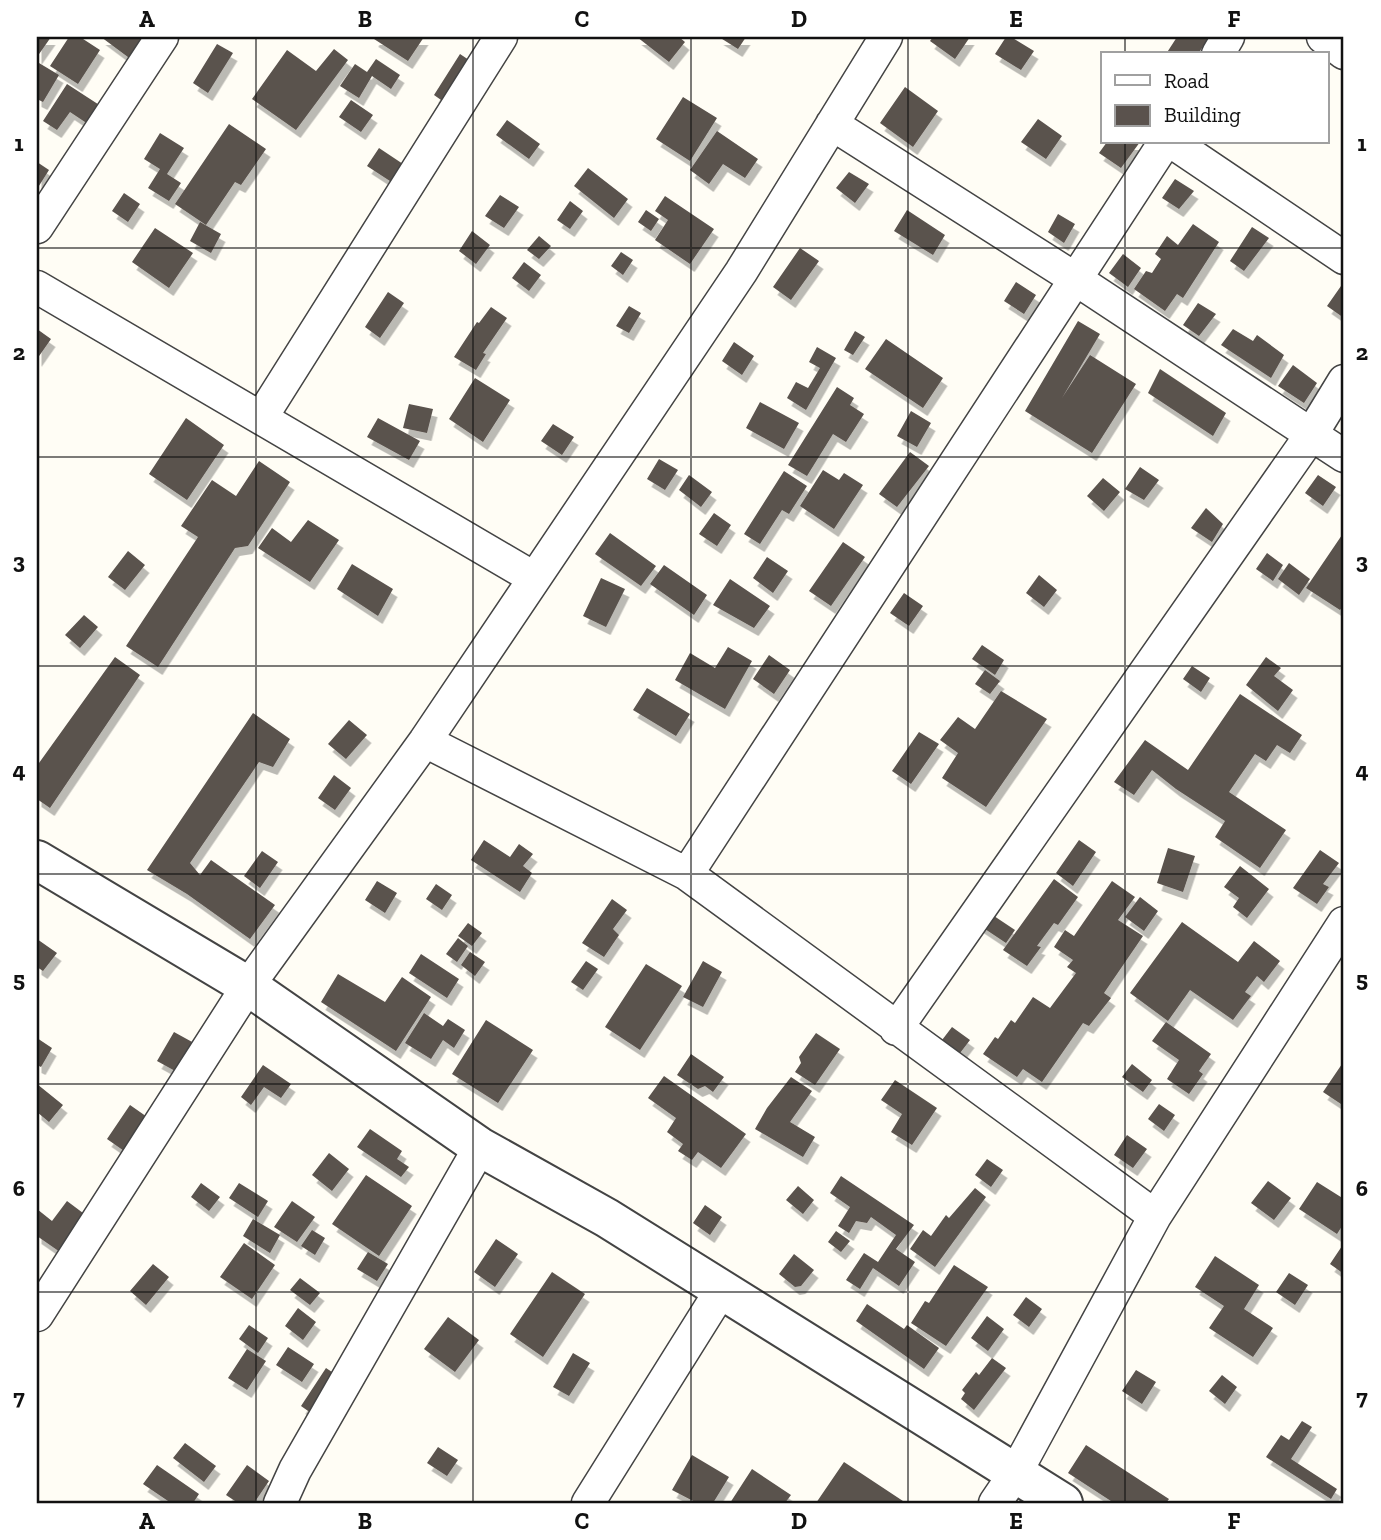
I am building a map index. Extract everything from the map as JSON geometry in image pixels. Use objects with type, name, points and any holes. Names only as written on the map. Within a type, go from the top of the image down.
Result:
[{"type":"street","points":[[37,228],[162,37]]},
{"type":"street","points":[[261,418],[501,37]]},
{"type":"street","points":[[37,1315],[248,986],[425,741],[741,272],[886,37]]},
{"type":"street","points":[[1323,37],[1344,53]]},
{"type":"street","points":[[832,124],[1077,280],[1344,456]]},
{"type":"street","points":[[687,874],[1164,144]]},
{"type":"street","points":[[1175,144],[1344,258]]},
{"type":"street","points":[[37,287],[534,578]]},
{"type":"street","points":[[896,1029],[1311,435],[1344,381]]},
{"type":"street","points":[[425,741],[687,874],[1155,1216]]},
{"type":"street","points":[[37,860],[248,986],[480,1147],[607,1218],[1063,1503]]},
{"type":"street","points":[[995,1503],[1016,1472],[1155,1216],[1344,923]]},
{"type":"street","points":[[280,1503],[295,1470],[480,1147]]},
{"type":"street","points":[[588,1503],[722,1289]]},
{"type":"building","points":[[37,37],[51,37],[37,57]]},
{"type":"building","points":[[69,37],[80,37],[100,50],[78,84],[50,66]]},
{"type":"building","points":[[101,37],[156,37],[136,63]]},
{"type":"building","points":[[424,37],[408,61],[374,39]]},
{"type":"building","points":[[637,37],[679,37],[685,42],[669,62]]},
{"type":"building","points":[[719,37],[746,37],[738,49]]},
{"type":"building","points":[[933,37],[970,37],[955,59],[930,41]]},
{"type":"building","points":[[1006,37],[1011,37],[1034,51],[1021,70],[995,54]]},
{"type":"building","points":[[1177,37],[1209,37],[1199,52],[1167,52]]},
{"type":"building","points":[[217,44],[233,53],[208,93],[193,83]]},
{"type":"building","points":[[334,49],[348,60],[296,130],[252,99],[287,50],[316,71]]},
{"type":"building","points":[[460,54],[478,66],[451,107],[434,95]]},
{"type":"building","points":[[376,59],[400,75],[391,89],[372,76],[359,98],[340,86],[355,64],[367,72]]},
{"type":"building","points":[[39,63],[59,75],[43,102],[37,99]]},
{"type":"building","points":[[67,84],[107,110],[94,128],[70,112],[57,130],[43,121]]},
{"type":"building","points":[[905,87],[938,111],[913,147],[880,123]]},
{"type":"building","points":[[683,97],[717,118],[690,161],[656,139]]},
{"type":"building","points":[[351,100],[373,115],[361,132],[339,117]]},
{"type":"building","points":[[1038,119],[1062,136],[1046,159],[1021,142]]},
{"type":"building","points":[[507,120],[540,144],[529,159],[496,135]]},
{"type":"building","points":[[229,124],[266,149],[241,185],[235,182],[206,225],[175,204]]},
{"type":"building","points":[[717,131],[758,159],[745,178],[723,164],[709,184],[690,170]]},
{"type":"building","points":[[160,133],[184,148],[167,174],[181,183],[169,201],[148,188],[160,169],[144,159]]},
{"type":"building","points":[[1106,144],[1139,144],[1121,168],[1099,153]]},
{"type":"building","points":[[379,148],[406,166],[393,183],[367,166]]},
{"type":"building","points":[[37,162],[49,170],[37,189]]},
{"type":"building","points":[[588,168],[628,199],[614,218],[574,186]]},
{"type":"building","points":[[849,172],[869,184],[855,203],[836,188]]},
{"type":"building","points":[[1175,179],[1194,191],[1179,209],[1162,198]]},
{"type":"building","points":[[124,193],[140,204],[128,222],[112,211]]},
{"type":"building","points":[[500,195],[519,207],[504,228],[485,216]]},
{"type":"building","points":[[665,196],[714,229],[690,264],[655,240],[668,220],[655,211]]},
{"type":"building","points":[[570,201],[583,211],[570,229],[557,220]]},
{"type":"building","points":[[646,210],[659,219],[651,231],[638,222]]},
{"type":"building","points":[[907,210],[945,235],[933,255],[894,231]]},
{"type":"building","points":[[1058,214],[1075,224],[1064,243],[1048,232]]},
{"type":"building","points":[[200,222],[221,234],[211,253],[190,241]]},
{"type":"building","points":[[1193,224],[1219,242],[1183,298],[1177,294],[1165,311],[1134,289],[1146,271],[1152,273],[1161,259],[1155,254],[1167,236],[1178,245]]},
{"type":"building","points":[[1252,227],[1269,238],[1244,271],[1230,261]]},
{"type":"building","points":[[155,228],[193,253],[169,288],[132,262]]},
{"type":"building","points":[[472,231],[490,245],[476,264],[459,251]]},
{"type":"building","points":[[539,236],[551,246],[539,259],[527,250]]},
{"type":"building","points":[[800,248],[819,261],[791,300],[773,287]]},
{"type":"building","points":[[621,252],[633,260],[623,275],[611,266]]},
{"type":"building","points":[[1123,254],[1141,268],[1128,287],[1109,273]]},
{"type":"building","points":[[524,262],[541,275],[529,291],[512,278]]},
{"type":"building","points":[[1016,282],[1036,295],[1024,314],[1004,301]]},
{"type":"building","points":[[1341,286],[1344,289],[1344,318],[1327,306]]},
{"type":"building","points":[[388,292],[404,303],[380,338],[365,327]]},
{"type":"building","points":[[1198,303],[1216,314],[1199,336],[1183,325]]},
{"type":"building","points":[[629,306],[641,313],[629,333],[616,326]]},
{"type":"building","points":[[491,307],[507,318],[483,353],[486,354],[476,370],[454,357],[477,322],[479,323]]},
{"type":"building","points":[[1078,321],[1100,334],[1062,398],[1090,355],[1136,384],[1092,453],[1025,411]]},
{"type":"building","points":[[37,329],[51,339],[37,359]]},
{"type":"building","points":[[1233,329],[1253,341],[1257,335],[1284,355],[1271,378],[1221,345]]},
{"type":"building","points":[[855,331],[865,337],[853,355],[844,350]]},
{"type":"building","points":[[886,339],[943,378],[923,408],[865,369]]},
{"type":"building","points":[[734,342],[754,356],[742,375],[722,361]]},
{"type":"building","points":[[817,347],[836,358],[806,410],[787,398],[796,382],[808,388],[820,368],[809,362]]},
{"type":"building","points":[[1293,365],[1317,383],[1304,403],[1278,386]]},
{"type":"building","points":[[1160,369],[1226,413],[1213,436],[1148,393]]},
{"type":"building","points":[[475,378],[510,400],[483,442],[449,419]]},
{"type":"building","points":[[837,387],[854,398],[850,405],[864,414],[846,442],[833,434],[807,476],[788,465]]},
{"type":"building","points":[[760,402],[799,423],[784,449],[746,428]]},
{"type":"building","points":[[409,404],[433,409],[427,433],[403,428]]},
{"type":"building","points":[[911,411],[931,423],[917,447],[897,436]]},
{"type":"building","points":[[186,418],[224,445],[187,500],[149,474]]},
{"type":"building","points":[[378,418],[420,441],[409,460],[367,437]]},
{"type":"building","points":[[553,424],[574,437],[562,455],[541,441]]},
{"type":"building","points":[[910,452],[929,466],[897,507],[879,494]]},
{"type":"building","points":[[659,459],[678,470],[665,490],[647,479]]},
{"type":"building","points":[[259,461],[290,482],[248,546],[235,548],[158,667],[126,646],[198,537],[181,526],[212,480],[236,496]]},
{"type":"building","points":[[1140,467],[1159,480],[1144,500],[1125,489]]},
{"type":"building","points":[[823,470],[839,480],[844,473],[863,485],[834,529],[800,506]]},
{"type":"building","points":[[784,471],[807,486],[789,514],[782,510],[760,544],[744,534]]},
{"type":"building","points":[[689,475],[712,492],[701,507],[679,490]]},
{"type":"building","points":[[1318,475],[1336,487],[1323,506],[1305,493]]},
{"type":"building","points":[[1103,478],[1120,492],[1104,511],[1087,496]]},
{"type":"building","points":[[1206,508],[1223,524],[1212,542],[1191,528]]},
{"type":"building","points":[[714,513],[731,525],[717,546],[699,534]]},
{"type":"building","points":[[308,520],[339,540],[310,582],[258,548],[272,528],[291,542]]},
{"type":"building","points":[[1344,532],[1344,605],[1340,610],[1306,588]]},
{"type":"building","points":[[610,533],[656,566],[641,586],[595,554]]},
{"type":"building","points":[[843,542],[865,557],[831,606],[809,591]]},
{"type":"building","points":[[128,551],[145,565],[125,590],[108,577]]},
{"type":"building","points":[[1267,553],[1283,565],[1273,581],[1256,569]]},
{"type":"building","points":[[767,557],[788,571],[773,593],[753,578]]},
{"type":"building","points":[[1289,563],[1310,579],[1299,595],[1278,579]]},
{"type":"building","points":[[352,564],[393,589],[378,616],[337,589]]},
{"type":"building","points":[[664,565],[707,595],[694,615],[650,584]]},
{"type":"building","points":[[1039,575],[1057,590],[1044,607],[1026,593]]},
{"type":"building","points":[[601,578],[625,589],[606,627],[583,616]]},
{"type":"building","points":[[730,579],[770,606],[754,628],[713,605]]},
{"type":"building","points":[[904,593],[923,606],[909,626],[890,613]]},
{"type":"building","points":[[84,615],[98,627],[80,648],[65,635]]},
{"type":"building","points":[[982,645],[1004,660],[995,675],[972,659]]},
{"type":"building","points":[[728,647],[752,661],[725,709],[675,680],[690,653],[715,668]]},
{"type":"building","points":[[769,655],[790,670],[774,694],[753,679]]},
{"type":"building","points":[[115,657],[140,675],[50,808],[37,799],[37,762],[39,763]]},
{"type":"building","points":[[1266,657],[1281,668],[1274,676],[1293,690],[1278,711],[1246,685]]},
{"type":"building","points":[[1192,666],[1210,678],[1201,692],[1183,679]]},
{"type":"building","points":[[985,670],[1000,681],[990,694],[975,684]]},
{"type":"building","points":[[647,688],[690,714],[676,736],[633,710]]},
{"type":"building","points":[[1001,691],[1047,719],[986,807],[942,778],[958,753],[940,740],[958,717],[975,729]]},
{"type":"building","points":[[1240,694],[1302,735],[1290,753],[1277,745],[1266,761],[1255,754],[1229,792],[1286,830],[1260,868],[1215,837],[1225,821],[1152,770],[1134,795],[1114,782],[1145,740],[1188,770]]},
{"type":"building","points":[[253,713],[290,739],[273,767],[259,762],[190,863],[200,875],[211,860],[275,905],[250,939],[187,894],[147,870]]},
{"type":"building","points":[[349,720],[367,735],[346,759],[328,744]]},
{"type":"building","points":[[919,732],[939,744],[911,784],[892,771]]},
{"type":"building","points":[[334,775],[351,788],[335,810],[318,798]]},
{"type":"building","points":[[484,840],[510,857],[519,844],[533,854],[523,866],[532,873],[520,892],[471,860]]},
{"type":"building","points":[[1079,840],[1096,852],[1073,886],[1056,873]]},
{"type":"building","points":[[1168,848],[1195,856],[1183,892],[1157,883]]},
{"type":"building","points":[[1320,850],[1339,863],[1323,884],[1329,887],[1317,904],[1293,888]]},
{"type":"building","points":[[262,851],[278,862],[260,888],[244,876]]},
{"type":"building","points":[[1240,866],[1269,889],[1247,918],[1233,907],[1239,898],[1224,887]]},
{"type":"building","points":[[1054,879],[1078,897],[1058,925],[1054,923],[1037,946],[1041,947],[1027,966],[1003,950]]},
{"type":"building","points":[[377,881],[397,893],[385,913],[365,900]]},
{"type":"building","points":[[1112,881],[1135,897],[1118,920],[1143,936],[1104,993],[1111,998],[1089,1026],[1083,1023],[1042,1082],[1023,1069],[1017,1077],[983,1054],[1011,1020],[1015,1023],[1033,997],[1050,1008],[1076,973],[1067,967],[1073,960],[1054,947],[1065,930],[1074,936]]},
{"type":"building","points":[[436,884],[452,895],[442,910],[426,899]]},
{"type":"building","points":[[1140,897],[1158,911],[1144,931],[1125,917]]},
{"type":"building","points":[[612,899],[627,910],[613,929],[619,935],[604,957],[582,943]]},
{"type":"building","points":[[982,908],[1015,930],[1006,943],[973,921]]},
{"type":"building","points":[[1182,922],[1238,962],[1254,941],[1280,961],[1264,982],[1257,976],[1245,992],[1251,996],[1233,1020],[1190,990],[1168,1021],[1130,993]]},
{"type":"building","points":[[468,923],[482,933],[472,946],[458,936]]},
{"type":"building","points":[[458,938],[468,946],[457,962],[446,954]]},
{"type":"building","points":[[37,939],[57,953],[43,971],[37,967]]},
{"type":"building","points":[[470,952],[485,962],[475,976],[461,965]]},
{"type":"building","points":[[421,954],[459,979],[447,998],[409,973]]},
{"type":"building","points":[[586,961],[598,969],[583,990],[571,982]]},
{"type":"building","points":[[703,961],[722,972],[703,1007],[683,997]]},
{"type":"building","points":[[646,964],[682,986],[640,1050],[605,1027]]},
{"type":"building","points":[[338,974],[385,1002],[402,977],[431,997],[396,1051],[321,1002]]},
{"type":"building","points":[[424,1013],[443,1026],[448,1019],[465,1030],[454,1048],[443,1040],[431,1059],[405,1043]]},
{"type":"building","points":[[486,1020],[533,1050],[498,1103],[452,1074]]},
{"type":"building","points":[[1166,1022],[1211,1054],[1199,1071],[1203,1074],[1189,1094],[1167,1079],[1179,1060],[1152,1041]]},
{"type":"building","points":[[952,1027],[970,1040],[957,1057],[939,1044]]},
{"type":"building","points":[[174,1032],[194,1043],[177,1072],[157,1061]]},
{"type":"building","points":[[816,1033],[840,1049],[815,1085],[795,1072],[801,1063],[799,1057]]},
{"type":"building","points":[[37,1038],[52,1048],[41,1067],[37,1065]]},
{"type":"building","points":[[691,1054],[724,1077],[713,1092],[705,1086],[698,1089],[677,1075]]},
{"type":"building","points":[[1132,1064],[1152,1080],[1143,1092],[1122,1077]]},
{"type":"building","points":[[1342,1064],[1344,1065],[1344,1106],[1323,1092]]},
{"type":"building","points":[[263,1065],[291,1084],[281,1098],[264,1087],[251,1105],[241,1097]]},
{"type":"building","points":[[664,1076],[746,1134],[721,1168],[698,1152],[692,1160],[678,1151],[683,1144],[667,1132],[676,1118],[648,1098]]},
{"type":"building","points":[[791,1077],[812,1091],[790,1122],[815,1137],[803,1157],[755,1129]]},
{"type":"building","points":[[895,1080],[937,1108],[912,1145],[891,1132],[902,1114],[881,1100]]},
{"type":"building","points":[[37,1084],[63,1105],[49,1122],[37,1112]]},
{"type":"building","points":[[1159,1104],[1175,1115],[1164,1131],[1148,1119]]},
{"type":"building","points":[[130,1105],[150,1119],[127,1153],[107,1139]]},
{"type":"building","points":[[370,1129],[402,1151],[397,1159],[409,1167],[401,1177],[357,1147]]},
{"type":"building","points":[[1127,1135],[1147,1149],[1133,1168],[1114,1155]]},
{"type":"building","points":[[329,1153],[349,1169],[332,1191],[312,1175]]},
{"type":"building","points":[[987,1159],[1003,1170],[991,1187],[975,1175]]},
{"type":"building","points":[[366,1175],[412,1206],[379,1256],[332,1224]]},
{"type":"building","points":[[841,1176],[914,1225],[896,1249],[915,1262],[899,1286],[873,1268],[860,1289],[846,1280],[864,1253],[878,1262],[896,1235],[871,1217],[867,1223],[856,1221],[849,1233],[838,1226],[850,1207],[830,1193]]},
{"type":"building","points":[[1268,1181],[1291,1198],[1274,1220],[1251,1203]]},
{"type":"building","points":[[1317,1182],[1344,1199],[1344,1223],[1337,1234],[1299,1209]]},
{"type":"building","points":[[201,1183],[220,1197],[209,1211],[191,1197]]},
{"type":"building","points":[[239,1183],[268,1201],[258,1217],[229,1198]]},
{"type":"building","points":[[798,1186],[814,1200],[803,1214],[786,1200]]},
{"type":"building","points":[[975,1188],[986,1197],[935,1267],[910,1249],[923,1230],[931,1236],[946,1215],[949,1218]]},
{"type":"building","points":[[67,1201],[87,1216],[60,1252],[37,1236],[37,1209],[52,1221]]},
{"type":"building","points":[[292,1201],[315,1217],[297,1242],[274,1227]]},
{"type":"building","points":[[705,1205],[722,1217],[710,1235],[693,1223]]},
{"type":"building","points":[[253,1219],[280,1235],[270,1253],[243,1236]]},
{"type":"building","points":[[312,1230],[325,1238],[315,1255],[301,1246]]},
{"type":"building","points":[[836,1231],[850,1241],[841,1252],[828,1242]]},
{"type":"building","points":[[496,1239],[518,1254],[495,1287],[474,1272]]},
{"type":"building","points":[[244,1243],[275,1265],[252,1299],[220,1277]]},
{"type":"building","points":[[1344,1243],[1344,1274],[1330,1264]]},
{"type":"building","points":[[368,1252],[388,1264],[377,1281],[357,1269]]},
{"type":"building","points":[[794,1254],[814,1270],[801,1286],[795,1287],[779,1274]]},
{"type":"building","points":[[1215,1256],[1259,1285],[1244,1309],[1273,1328],[1253,1357],[1209,1328],[1224,1306],[1195,1287]]},
{"type":"building","points":[[153,1264],[169,1277],[146,1305],[130,1291]]},
{"type":"building","points":[[954,1265],[988,1287],[946,1346],[911,1323],[925,1301],[929,1303]]},
{"type":"building","points":[[552,1272],[585,1294],[543,1357],[510,1334]]},
{"type":"building","points":[[1289,1273],[1308,1285],[1295,1305],[1276,1292]]},
{"type":"building","points":[[300,1278],[320,1293],[310,1305],[290,1290]]},
{"type":"building","points":[[1026,1297],[1042,1309],[1029,1327],[1013,1315]]},
{"type":"building","points":[[867,1304],[904,1329],[907,1325],[939,1348],[924,1369],[856,1321]]},
{"type":"building","points":[[298,1308],[316,1322],[303,1340],[285,1326]]},
{"type":"building","points":[[987,1316],[1004,1329],[988,1351],[971,1338]]},
{"type":"building","points":[[448,1317],[479,1340],[455,1372],[424,1349]]},
{"type":"building","points":[[249,1325],[268,1338],[258,1353],[239,1339]]},
{"type":"building","points":[[288,1347],[314,1364],[302,1382],[276,1365]]},
{"type":"building","points":[[247,1349],[266,1361],[247,1390],[228,1378]]},
{"type":"building","points":[[573,1353],[590,1363],[569,1396],[553,1387]]},
{"type":"building","points":[[992,1358],[1006,1368],[974,1410],[961,1399],[965,1393],[962,1390],[976,1372],[979,1375]]},
{"type":"building","points":[[326,1368],[347,1382],[321,1420],[301,1406]]},
{"type":"building","points":[[1136,1370],[1156,1382],[1142,1404],[1122,1391]]},
{"type":"building","points":[[1222,1375],[1237,1387],[1225,1404],[1209,1391]]},
{"type":"building","points":[[1302,1421],[1312,1427],[1291,1459],[1337,1489],[1331,1499],[1266,1457],[1281,1435],[1289,1440]]},
{"type":"building","points":[[185,1443],[216,1466],[204,1482],[173,1458]]},
{"type":"building","points":[[1086,1445],[1169,1499],[1166,1503],[1114,1503],[1068,1473]]},
{"type":"building","points":[[438,1447],[458,1460],[447,1476],[427,1463]]},
{"type":"building","points":[[692,1455],[729,1477],[713,1503],[697,1503],[672,1490]]},
{"type":"building","points":[[844,1462],[906,1503],[816,1503]]},
{"type":"building","points":[[157,1465],[199,1494],[193,1503],[171,1503],[143,1484]]},
{"type":"building","points":[[247,1465],[269,1481],[254,1503],[238,1503],[226,1495]]},
{"type":"building","points":[[752,1469],[791,1495],[785,1503],[730,1503]]}]
